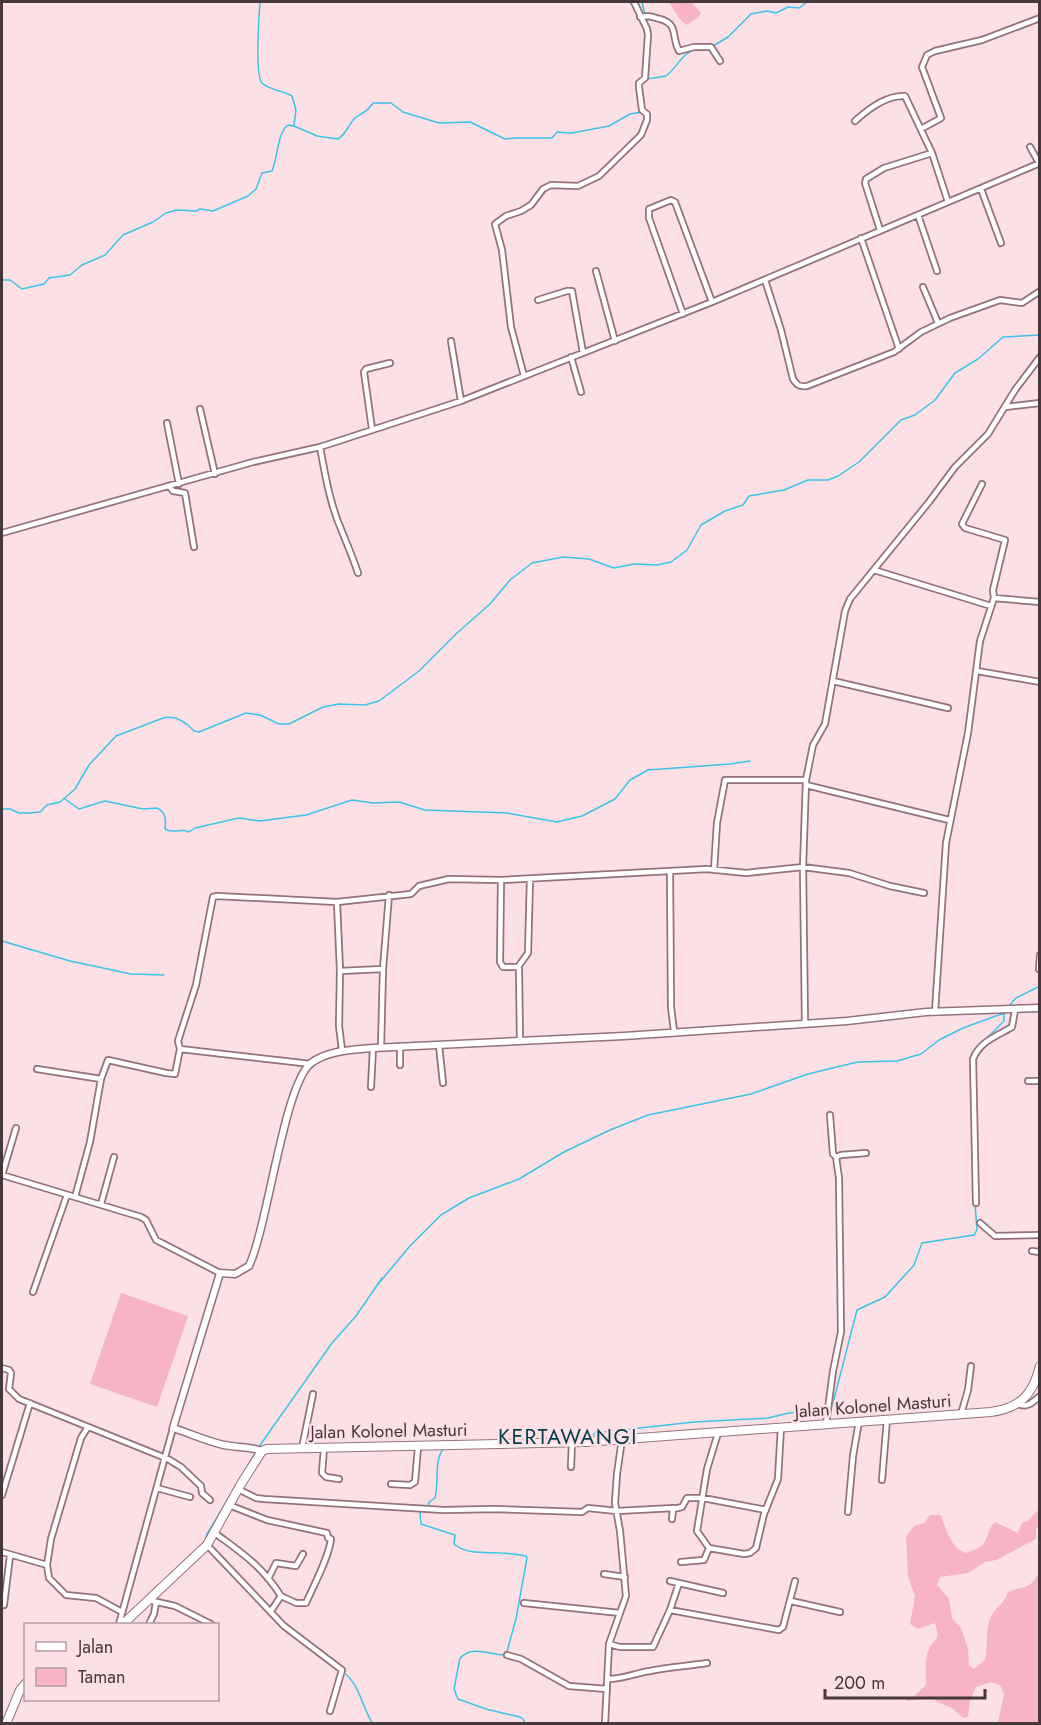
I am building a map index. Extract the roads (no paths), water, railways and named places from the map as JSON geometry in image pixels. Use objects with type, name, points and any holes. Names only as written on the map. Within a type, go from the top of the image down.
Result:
[{"type":"main road","points":[[1018,1404],[1030,1392],[1040,1366]]},
{"type":"main road","name":"Jalan Kolonel Masturi","points":[[260,1450],[622,1440],[1001,1411],[1018,1404]]},
{"type":"main road","points":[[122,1623],[152,1601],[207,1545],[260,1450]]},
{"type":"main road","points":[[6,1724],[24,1685]]},
{"type":"street","points":[[524,376],[511,327],[502,250],[495,224],[506,216],[521,212],[531,205],[543,189],[551,185],[578,186],[599,176],[641,135],[647,114],[642,110],[639,83],[645,78],[648,35],[634,2]]},
{"type":"street","points":[[640,17],[651,15],[668,21],[679,51],[694,47],[709,47],[720,61]]},
{"type":"street","points":[[921,129],[941,117],[922,67],[927,55],[982,40],[1040,18]]},
{"type":"street","points":[[855,121],[880,103],[903,95],[907,98],[932,153],[948,202]]},
{"type":"street","points":[[2,532],[253,462],[320,447],[461,401],[683,314],[981,189],[1039,163],[1030,147]]},
{"type":"street","points":[[880,230],[865,183],[866,179],[884,168],[932,153]]},
{"type":"street","points":[[981,189],[1001,243]]},
{"type":"street","points":[[683,314],[649,218],[649,209],[655,206],[671,200],[675,202],[712,302]]},
{"type":"street","points":[[918,215],[937,271]]},
{"type":"street","points":[[861,238],[899,349]]},
{"type":"street","points":[[596,271],[615,340]]},
{"type":"street","points":[[765,280],[782,330],[793,379],[797,384],[807,386],[899,349],[938,322],[1000,300],[1022,303],[1040,291]]},
{"type":"street","points":[[923,287],[938,322]]},
{"type":"street","points":[[538,300],[572,291],[583,353]]},
{"type":"street","points":[[451,341],[461,401]]},
{"type":"street","points":[[571,357],[581,392]]},
{"type":"street","points":[[805,1024],[803,867],[806,782],[813,745],[825,724],[846,606],[955,466],[988,434],[1014,390],[1040,357]]},
{"type":"street","points":[[372,429],[364,372],[366,369],[390,363]]},
{"type":"street","points":[[1005,407],[1040,403]]},
{"type":"street","points":[[200,409],[214,474]]},
{"type":"street","points":[[167,423],[179,484]]},
{"type":"street","points":[[320,447],[329,490],[341,530],[348,542],[358,573]]},
{"type":"street","points":[[935,1012],[949,820],[968,733],[980,641],[994,598],[993,591],[1005,540],[965,528],[962,524],[982,484]]},
{"type":"street","points":[[169,486],[173,491],[185,493],[194,547]]},
{"type":"street","points":[[874,570],[991,606]]},
{"type":"street","points":[[994,598],[1040,602]]},
{"type":"street","points":[[976,671],[1040,682]]},
{"type":"street","points":[[833,681],[948,708]]},
{"type":"street","points":[[714,870],[717,823],[725,780],[806,782],[949,820]]},
{"type":"street","points":[[75,1197],[90,1142],[105,1063],[110,1060],[146,1070],[175,1074],[180,1049],[177,1044],[179,1033],[196,986],[213,897],[337,902],[411,894],[418,886],[449,879],[501,880],[714,870],[746,873],[803,867],[849,873],[890,886],[924,893]]},
{"type":"street","points":[[670,872],[671,1007],[674,1031]]},
{"type":"street","points":[[520,1041],[518,967],[528,952],[530,879]]},
{"type":"street","points":[[501,880],[500,962],[502,967],[518,967]]},
{"type":"street","points":[[381,1047],[388,895]]},
{"type":"street","points":[[337,902],[340,971],[339,1026],[342,1050]]},
{"type":"street","points":[[1039,969],[1040,955]]},
{"type":"street","points":[[340,971],[383,969]]},
{"type":"street","points":[[16,1128],[2,1175],[143,1218],[156,1240],[220,1274],[235,1274],[249,1266],[253,1257],[298,1081],[311,1064],[329,1054],[342,1050],[381,1047],[520,1041],[805,1024],[935,1012],[1040,1008]]},
{"type":"street","points":[[976,1203],[973,1059],[975,1052],[986,1041],[1012,1027],[1012,1010]]},
{"type":"street","points":[[439,1045],[443,1083]]},
{"type":"street","points":[[400,1046],[400,1065]]},
{"type":"street","points":[[371,1087],[373,1048]]},
{"type":"street","points":[[180,1049],[311,1064]]},
{"type":"street","points":[[37,1069],[101,1079]]},
{"type":"street","points":[[1028,1081],[1040,1081]]},
{"type":"street","points":[[826,1424],[841,1332],[841,1225],[830,1115]]},
{"type":"street","points":[[836,1157],[866,1153]]},
{"type":"street","points":[[101,1204],[114,1157]]},
{"type":"street","points":[[33,1292],[67,1195]]},
{"type":"street","points":[[980,1223],[996,1236],[1040,1235]]},
{"type":"street","points":[[1032,1251],[1040,1252]]},
{"type":"street","points":[[121,1623],[122,1612],[173,1428],[220,1274]]},
{"type":"street","points":[[961,1414],[968,1390],[971,1366]]},
{"type":"street","points":[[2,1368],[11,1373],[9,1389],[19,1399],[166,1458],[181,1467],[201,1486],[202,1493],[210,1500]]},
{"type":"street","points":[[302,1448],[313,1394]]},
{"type":"street","points":[[1018,1404],[1028,1405],[1040,1396]]},
{"type":"street","points":[[2,1495],[30,1403]]},
{"type":"street","points":[[882,1480],[887,1419]]},
{"type":"street","points":[[848,1512],[852,1456],[859,1421]]},
{"type":"street","points":[[88,1427],[81,1438],[51,1539],[47,1565],[49,1578],[66,1595],[96,1598],[122,1612]]},
{"type":"street","points":[[718,1432],[707,1469],[697,1531],[709,1548],[750,1553],[756,1548],[766,1510],[779,1476],[781,1427]]},
{"type":"street","points":[[173,1428],[217,1444],[260,1450]]},
{"type":"street","points":[[605,1724],[609,1644],[626,1596],[615,1503],[622,1440]]},
{"type":"street","points":[[572,1442],[572,1467]]},
{"type":"street","points":[[391,1484],[410,1485],[415,1482],[418,1447]]},
{"type":"street","points":[[324,1448],[324,1476],[339,1479]]},
{"type":"street","points":[[2,1471],[8,1473]]},
{"type":"street","points":[[157,1488],[190,1497]]},
{"type":"street","points":[[238,1490],[264,1499],[444,1510],[582,1512],[590,1508],[616,1511],[682,1507],[687,1498],[703,1497],[766,1510]]},
{"type":"street","points":[[214,1533],[247,1556],[269,1577],[281,1596],[296,1603],[306,1603],[322,1563],[328,1555],[331,1539],[328,1538],[328,1534],[267,1520],[229,1505]]},
{"type":"street","points":[[672,1519],[674,1508]]},
{"type":"street","points":[[207,1545],[289,1630],[342,1671],[330,1711]]},
{"type":"street","points":[[681,1562],[704,1560],[709,1548]]},
{"type":"street","points":[[2,1552],[47,1565]]},
{"type":"street","points":[[269,1577],[276,1563],[296,1566],[303,1554]]},
{"type":"street","points":[[4,1605],[10,1556]]},
{"type":"street","points":[[604,1574],[625,1577]]},
{"type":"street","points":[[670,1581],[723,1593]]},
{"type":"street","points":[[670,1610],[778,1630],[783,1627],[795,1581]]},
{"type":"street","points":[[609,1644],[620,1647],[653,1647],[670,1610],[679,1583]]},
{"type":"street","points":[[270,1611],[281,1596]]},
{"type":"street","points":[[149,1623],[152,1601],[175,1606],[209,1623]]},
{"type":"street","points":[[790,1601],[840,1612]]},
{"type":"street","points":[[524,1603],[620,1613]]},
{"type":"street","points":[[507,1654],[569,1686],[607,1689]]},
{"type":"street","points":[[609,1679],[707,1663]]},
{"type":"waterway","points":[[260,2],[258,45],[260,78],[262,83],[272,89],[292,96],[296,110],[294,125]]},
{"type":"waterway","points":[[642,2],[647,24]]},
{"type":"waterway","points":[[713,46],[728,37],[751,14],[767,11],[776,13],[788,7],[799,8],[807,2],[819,2]]},
{"type":"waterway","points":[[647,79],[666,76],[687,53],[697,49]]},
{"type":"waterway","points":[[2,280],[10,280],[22,289],[44,284],[49,278],[70,275],[82,265],[105,255],[123,235],[153,222],[166,213],[200,209],[213,211],[248,196],[256,189],[262,173],[272,171],[282,134],[288,125],[317,136],[338,139],[354,119],[368,110],[373,103],[391,103],[403,112],[439,123],[470,122],[505,139],[552,138],[557,132],[572,133],[609,126],[630,114],[642,112]]},
{"type":"waterway","points":[[2,809],[10,809],[19,813],[40,812],[47,805],[60,802],[75,789],[89,765],[116,736],[163,718],[176,718],[199,732],[246,713],[260,715],[279,724],[289,724],[323,707],[339,704],[365,705],[379,701],[419,671],[490,604],[510,580],[532,563],[563,557],[589,559],[614,568],[634,564],[657,565],[671,562],[687,550],[701,525],[725,511],[743,505],[749,496],[784,490],[808,480],[828,480],[859,462],[901,420],[915,415],[935,400],[955,373],[978,359],[1003,337],[1040,335]]},
{"type":"waterway","points":[[65,799],[79,809],[105,801],[143,809],[157,808],[165,817],[165,829],[189,832],[195,828],[239,818],[260,821],[306,815],[352,800],[373,803],[399,802],[425,810],[507,813],[557,822],[582,816],[615,799],[630,780],[648,770],[750,761]]},
{"type":"waterway","points":[[2,941],[70,961],[131,974],[164,975]]},
{"type":"waterway","points":[[1008,1007],[1016,998],[1040,986]]},
{"type":"waterway","points":[[985,1040],[1004,1021],[1004,1013]]},
{"type":"waterway","points":[[258,1448],[332,1343],[356,1316],[382,1278],[379,1283],[410,1246],[441,1215],[469,1198],[519,1179],[564,1152],[648,1115],[751,1094],[808,1074],[858,1062],[897,1061],[921,1054],[939,1040],[963,1028],[1004,1013]]},
{"type":"waterway","points":[[972,1056],[981,1044]]},
{"type":"waterway","points":[[830,1409],[857,1310],[885,1297],[914,1265],[922,1243],[974,1235],[977,1230],[975,1204]]},
{"type":"waterway","points":[[591,1438],[595,1433],[694,1422],[768,1418],[825,1409]]},
{"type":"waterway","points":[[428,1507],[429,1502],[435,1498],[438,1466],[443,1449]]},
{"type":"waterway","points":[[238,1482],[256,1452]]},
{"type":"waterway","points":[[205,1542],[207,1534],[233,1491]]},
{"type":"waterway","points":[[424,1511],[420,1512],[421,1524],[455,1535],[454,1544],[459,1548],[483,1553],[526,1556],[527,1558],[516,1619],[506,1655],[476,1651],[465,1654],[460,1658],[454,1689],[458,1699],[520,1717],[525,1724]]},
{"type":"waterway","points":[[290,1633],[334,1667]]},
{"type":"waterway","points":[[343,1672],[353,1683],[373,1724]]},
{"type":"district","name":"KERTAWANGI","points":[[568,1437]]}]
